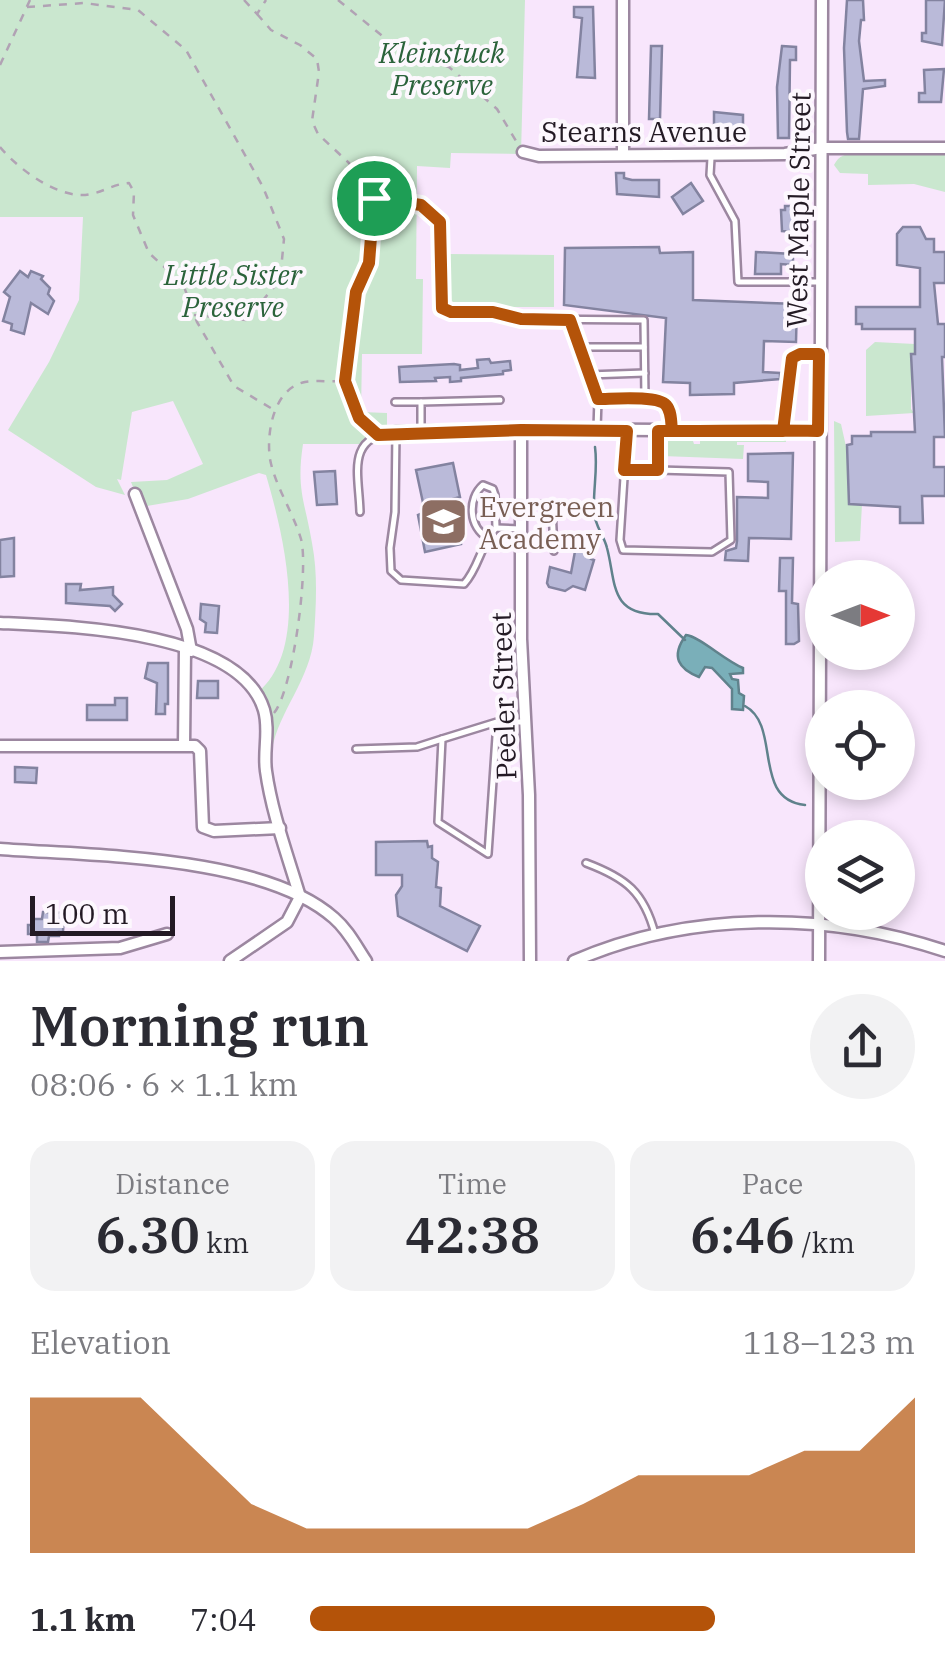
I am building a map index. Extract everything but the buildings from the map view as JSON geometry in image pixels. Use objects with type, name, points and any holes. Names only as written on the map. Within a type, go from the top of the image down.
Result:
[{"type":"street","points":[[623,0],[623,154]]},
{"type":"street","name":"West Maple Street","points":[[820,820],[822,0]]},
{"type":"street","name":"Stearns Avenue","points":[[523,152],[539,156],[785,154],[821,148],[945,148]]},
{"type":"street","name":"Peeler Street","points":[[521,430],[521,639],[530,961]]},
{"type":"street","points":[[396,432],[818,431]]},
{"type":"street","points":[[135,494],[187,629],[184,745]]},
{"type":"street","points":[[0,623],[142,635],[188,650],[249,682],[267,723],[266,770],[300,897],[287,922],[230,961]]},
{"type":"street","points":[[0,746],[195,746],[200,751],[204,826],[214,831],[280,828]]},
{"type":"street","points":[[0,850],[181,864],[243,873],[300,897],[337,920],[366,961]]},
{"type":"street","points":[[574,961],[655,934],[706,926],[805,923]]},
{"type":"street","name":"West Maple Street","points":[[819,961],[820,930]]},
{"type":"street","points":[[864,930],[945,951]]},
{"type":"street","points":[[0,952],[120,948],[167,934]]},
{"type":"lane","points":[[711,154],[710,175],[735,222],[738,282],[820,282]]},
{"type":"lane","points":[[521,319],[644,320],[645,400]]},
{"type":"lane","points":[[570,320],[598,399],[598,430]]},
{"type":"lane","points":[[579,348],[644,347]]},
{"type":"lane","points":[[783,431],[792,358],[819,354]]},
{"type":"lane","points":[[587,374],[645,372]]},
{"type":"lane","points":[[598,399],[656,399],[666,405],[672,431]]},
{"type":"lane","points":[[394,402],[500,400]]},
{"type":"lane","points":[[421,402],[421,432]]},
{"type":"lane","points":[[624,470],[729,472],[730,542],[712,552],[623,550],[620,540],[624,470],[627,431]]},
{"type":"lane","points":[[658,431],[658,470]]},
{"type":"lane","points":[[360,512],[360,452],[366,440],[396,432],[395,512],[390,548],[390,571],[394,576],[401,580],[464,584],[496,528],[496,495],[483,486],[474,498],[473,525],[488,538]]},
{"type":"lane","points":[[522,505],[546,504],[552,508],[554,551]]},
{"type":"lane","points":[[496,528],[522,529]]},
{"type":"lane","points":[[356,750],[417,747],[497,722],[526,722]]},
{"type":"lane","points":[[442,738],[438,822],[488,854],[497,722]]},
{"type":"lane","points":[[586,863],[631,886],[648,910],[655,934]]},
{"type":"path","points":[[0,65],[30,0]]},
{"type":"path","points":[[244,0],[271,30],[300,44],[316,58],[320,72],[312,121],[318,134],[349,163],[374,198],[369,263],[356,292],[345,381],[359,418],[378,435]]},
{"type":"path","points":[[258,14],[266,0]]},
{"type":"path","points":[[338,0],[401,51],[449,67],[497,109],[523,152]]},
{"type":"path","points":[[27,8],[84,4],[138,10],[186,50],[264,186],[284,239],[280,280],[246,320],[194,315]]},
{"type":"path","points":[[0,147],[58,193],[84,195],[111,184],[130,182],[134,192],[133,215],[148,253],[183,284],[194,315],[234,386],[274,410]]},
{"type":"path","points":[[374,198],[421,205],[440,222],[442,308],[451,312],[493,312],[521,319]]},
{"type":"path","points":[[267,723],[281,705],[290,677],[302,544],[270,458],[274,410],[282,393],[302,382],[345,381]]},
{"type":"green space","points":[[0,0],[525,0],[521,154],[451,153],[450,168],[417,166],[416,279],[423,279],[422,354],[362,354],[361,412],[387,413],[387,444],[303,444],[301,484],[316,578],[314,636],[307,667],[272,750],[266,751],[257,693],[274,673],[284,648],[288,589],[280,527],[266,475],[259,473],[188,499],[141,507],[131,482],[167,480],[203,464],[173,401],[132,412],[121,480],[117,479],[125,495],[96,487],[8,430],[49,362],[79,300],[83,217],[0,217]]},
{"type":"green space","points":[[856,153],[945,153],[945,192],[914,184],[868,185],[868,174],[840,173],[836,162]]},
{"type":"green space","points":[[446,254],[554,255],[554,307],[446,307]]},
{"type":"green space","points":[[875,342],[915,344],[915,354],[911,355],[914,413],[866,416],[866,350]]},
{"type":"green space","points":[[834,421],[841,424],[849,460],[849,504],[862,504],[860,541],[835,542]]},
{"type":"green space","points":[[666,438],[692,438],[694,444],[700,444],[700,438],[786,438],[786,442],[737,442],[744,445],[743,459],[662,456]]},
{"type":"water","points":[[686,635],[743,668],[743,673],[730,674],[738,680],[739,693],[744,696],[743,710],[732,709],[732,689],[712,668],[705,667],[699,677],[682,666],[678,650]]},
{"type":"waterway","points":[[595,447],[594,516],[607,548],[618,594],[631,609],[658,614],[685,640]]},
{"type":"waterway","points":[[745,706],[762,729],[778,790],[788,800],[805,805]]},
{"type":"place","name":"Evergreen Academy","points":[[444,522]]},
{"type":"route","points":[[374,198],[369,263],[356,292],[345,381],[359,418],[378,435],[627,431],[624,470],[658,470],[658,431],[783,431],[788,368],[792,358],[800,354],[819,354],[818,431],[805,431],[783,431],[672,431],[670,412],[656,399],[598,399],[570,320],[521,319],[493,312],[451,312],[442,308],[440,222],[421,205],[374,198]]},
{"type":"park label","name":"Kleinstuck Preserve","points":[[442,68]]},
{"type":"park label","name":"Little Sister Preserve","points":[[233,290]]}]
